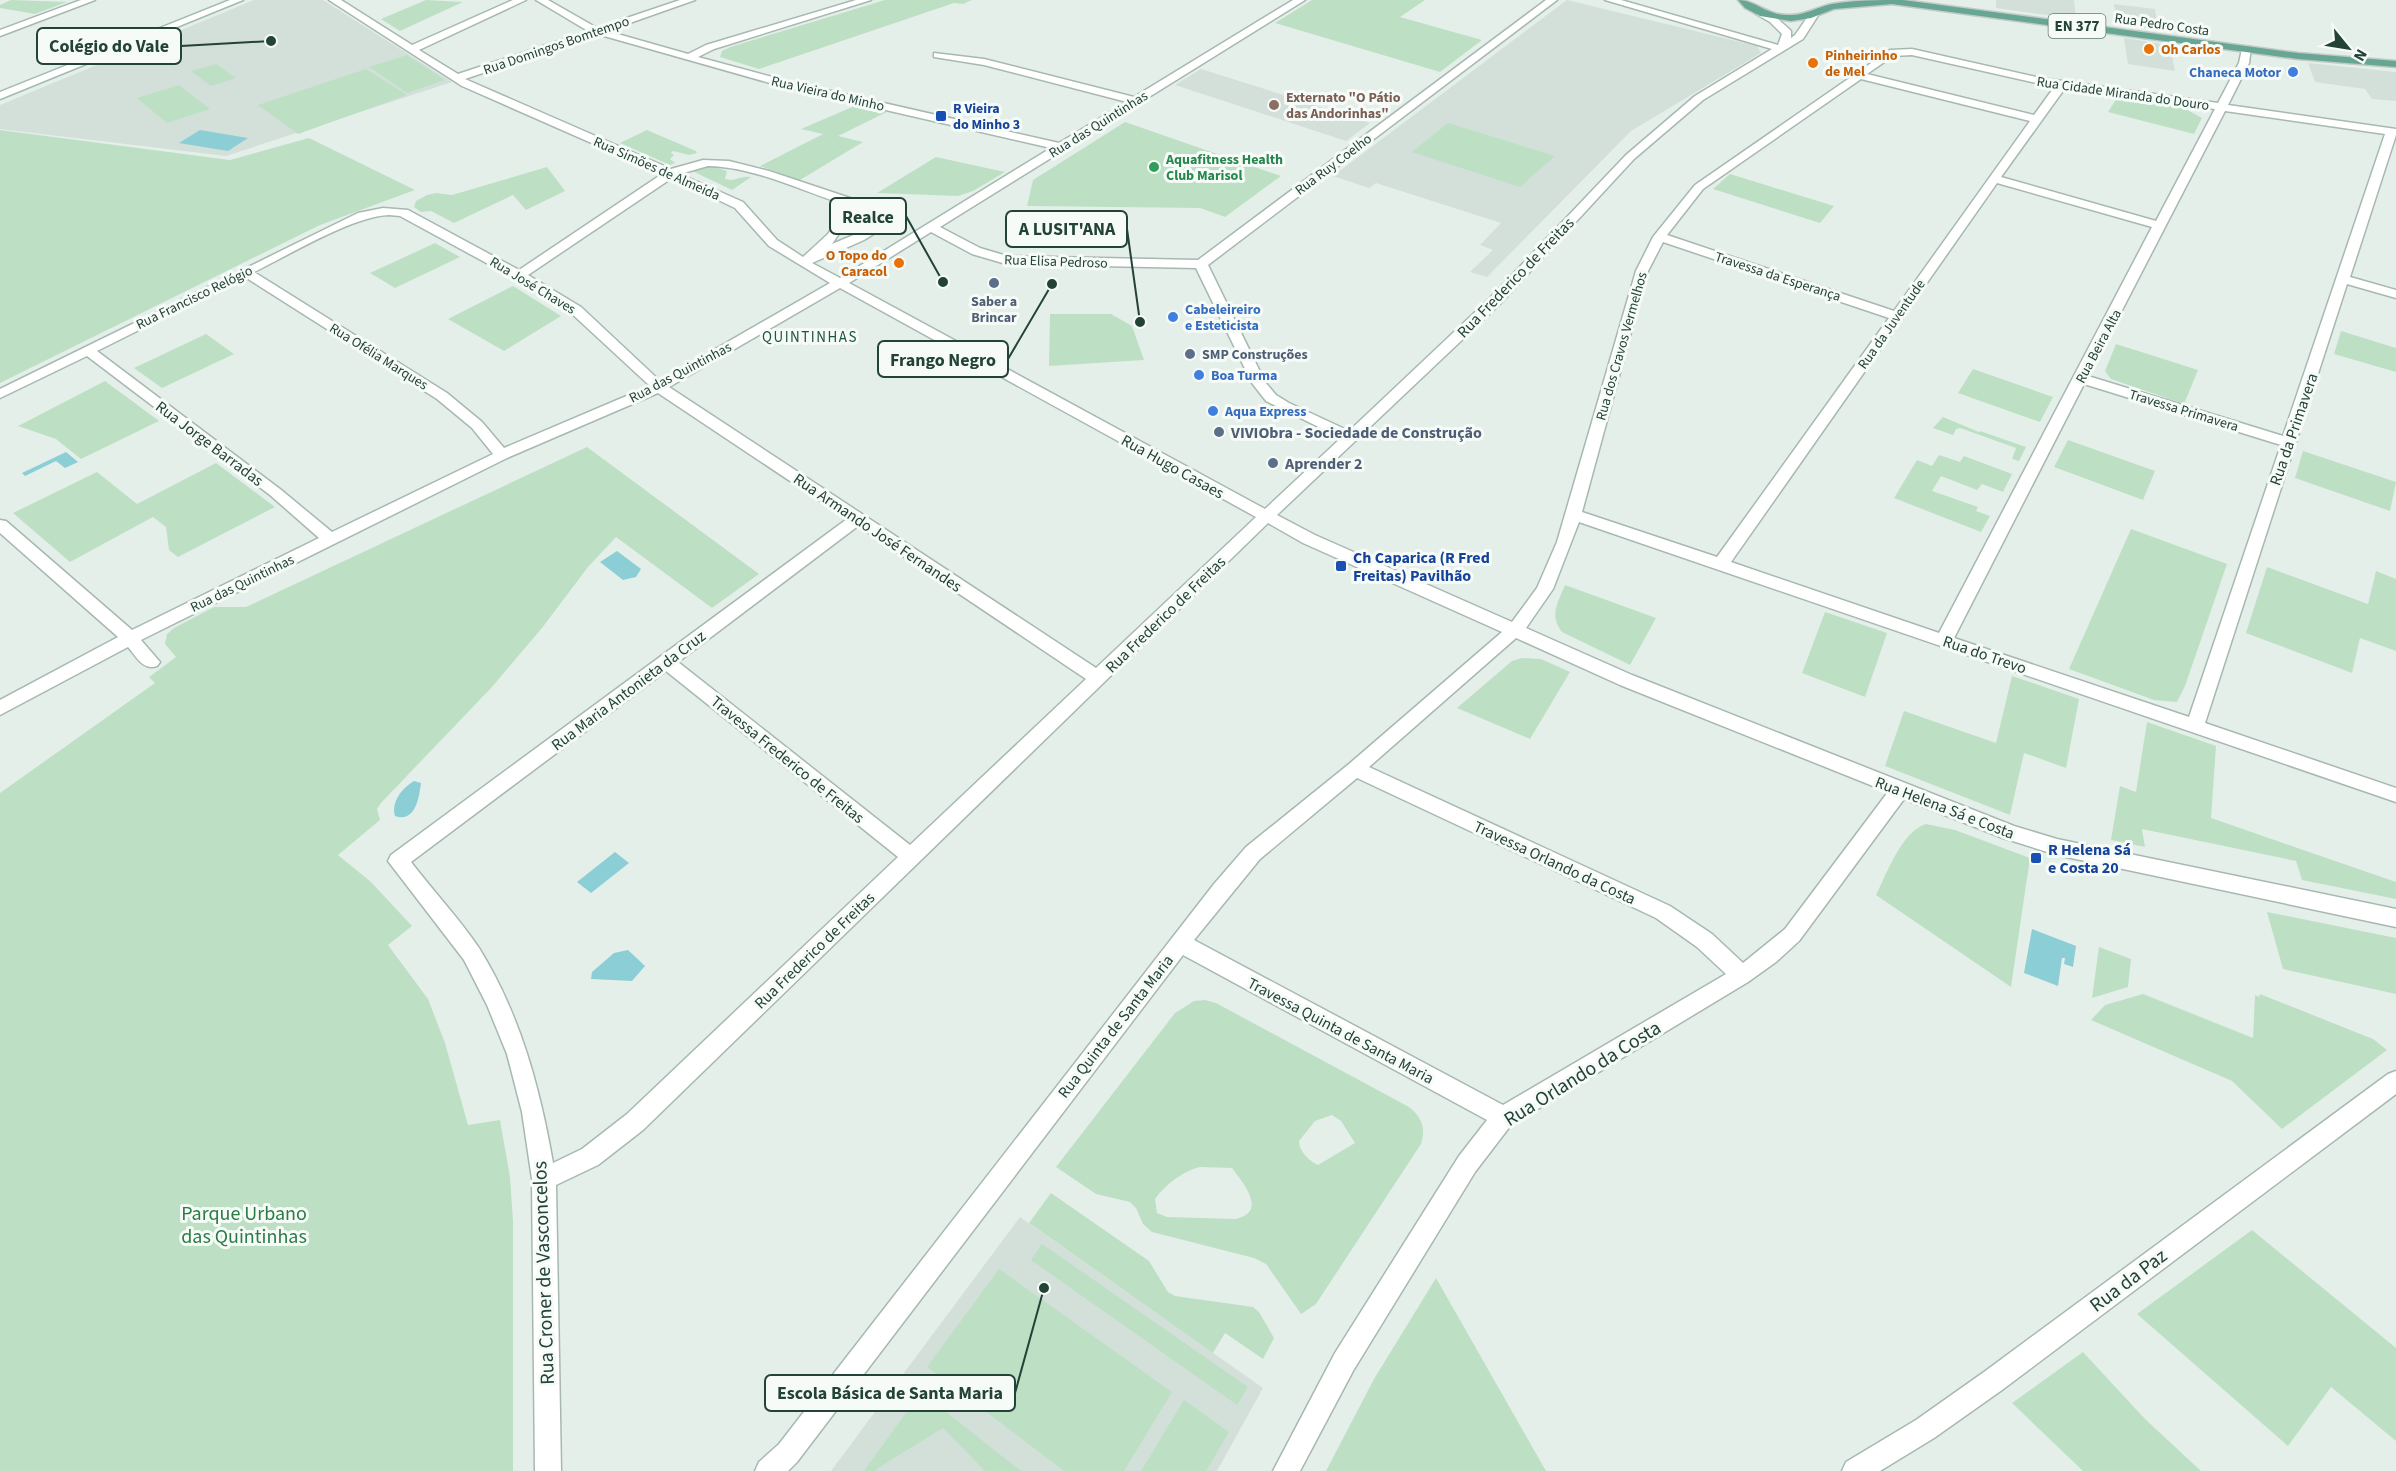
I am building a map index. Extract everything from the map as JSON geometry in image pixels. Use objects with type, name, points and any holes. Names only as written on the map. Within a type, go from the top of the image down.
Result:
[{"type":"main road","name":"Rua Pedro Costa","points":[[1743,0],[1760,12],[1790,18],[1816,8],[1886,1],[1909,2],[2247,49],[2328,59],[2396,64]]},
{"type":"street","points":[[0,33],[90,0]]},
{"type":"street","points":[[0,88],[223,0]]},
{"type":"street","points":[[0,96],[238,0]]},
{"type":"street","name":"Rua Simões de Almeida","points":[[334,0],[487,95],[672,173],[739,205],[773,243],[840,284]]},
{"type":"street","points":[[413,49],[521,0]]},
{"type":"street","name":"Rua Vieira do Minho","points":[[541,0],[596,31],[781,82],[1061,147]]},
{"type":"street","name":"Rua Domingos Bomtempo","points":[[458,78],[690,0]]},
{"type":"street","points":[[689,57],[710,47],[866,0]]},
{"type":"street","name":"Rua das Quintinhas","points":[[0,708],[130,638],[502,455],[659,387],[840,284],[1300,0]]},
{"type":"street","name":"Rua Ruy Coelho","points":[[1201,264],[1552,0]]},
{"type":"street","points":[[1610,0],[1781,47],[1787,38],[1787,33],[1760,12]]},
{"type":"street","name":"Rua Frederico de Freitas","points":[[544,1179],[590,1157],[635,1122],[1495,301],[1630,157],[1663,126],[1699,98],[1803,32],[1816,8]]},
{"type":"street","name":"Rua Beira Alta","points":[[1944,640],[2161,226],[2244,63],[2247,49]]},
{"type":"street","name":"Rua Cidade Miranda do Douro","points":[[1859,75],[1890,53],[1903,51],[2061,85],[2394,132]]},
{"type":"street","points":[[938,56],[984,62],[1136,101]]},
{"type":"street","points":[[1859,75],[2036,120]]},
{"type":"street","name":"Rua dos Cravos Vermelhos","points":[[1515,630],[1541,596],[1567,537],[1629,313],[1642,271],[1659,237],[1699,187],[1859,75]]},
{"type":"street","name":"Rua da Juventude","points":[[1722,564],[2061,85]]},
{"type":"street","name":"Rua da Primavera","points":[[2195,726],[2288,442],[2394,132]]},
{"type":"street","points":[[519,275],[672,173],[712,163],[743,167],[853,203],[891,211],[890,218],[860,237],[803,263]]},
{"type":"street","points":[[1994,179],[2161,226]]},
{"type":"street","points":[[816,256],[844,220],[853,203]]},
{"type":"street","name":"Rua José Chaves","points":[[391,210],[404,213],[519,275],[576,310],[659,387]]},
{"type":"street","name":"Rua Francisco Relógio","points":[[0,394],[348,221],[368,213],[391,210]]},
{"type":"street","name":"Rua Elisa Pedroso","points":[[931,227],[976,251],[1006,261],[1201,264]]},
{"type":"street","name":"Travessa da Esperança","points":[[1659,237],[1897,316]]},
{"type":"street","points":[[1201,264],[1259,383],[1271,398],[1350,437]]},
{"type":"street","name":"Rua Ofélia Marques","points":[[245,272],[442,396],[477,425],[502,455]]},
{"type":"street","points":[[2343,279],[2396,294]]},
{"type":"street","name":"Rua Hugo Casaes","points":[[840,284],[1266,518],[1319,544],[1515,630]]},
{"type":"street","name":"Rua Jorge Barradas","points":[[87,350],[275,492],[330,539]]},
{"type":"street","name":"Travessa Primavera","points":[[2080,378],[2288,442]]},
{"type":"street","name":"Rua Armando José Fernandes","points":[[659,387],[1098,678]]},
{"type":"street","name":"Rua do Trevo","points":[[1573,514],[2396,795]]},
{"type":"street","name":"Rua Maria Antonieta da Cruz","points":[[398,861],[858,519]]},
{"type":"street","points":[[0,525],[130,638],[151,662]]},
{"type":"street","name":"Rua Quinta de Santa Maria","points":[[768,1471],[788,1453],[1180,943],[1253,853],[1356,770],[1515,630]]},
{"type":"street","name":"Rua Helena Sá e Costa","points":[[1515,630],[1626,680],[2010,833],[2057,847],[2396,918]]},
{"type":"street","name":"Travessa Frederico de Freitas","points":[[665,661],[911,857]]},
{"type":"street","name":"Travessa Orlando da Costa","points":[[1356,770],[1663,912],[1698,934],[1723,955],[1740,976]]},
{"type":"street","name":"Rua Orlando da Costa","points":[[1286,1471],[1344,1362],[1467,1164],[1503,1117],[1769,957],[1792,935],[1900,790]]},
{"type":"street","name":"Rua Croner de Vasconcelos","points":[[398,861],[471,954],[496,1000],[518,1054],[533,1112],[544,1179],[548,1471]]},
{"type":"street","name":"Travessa Quinta de Santa Maria","points":[[1180,943],[1503,1117]]},
{"type":"street","name":"Rua da Paz","points":[[1855,1471],[1925,1429],[1993,1381],[2396,1081]]},
{"type":"shaded area","points":[[254,0],[323,0],[452,82],[226,156],[0,129],[0,105]]},
{"type":"shaded area","points":[[1567,0],[1757,46],[1761,53],[1631,131],[1487,277],[1470,272],[1493,250],[1480,245],[1501,223],[1376,183],[1369,188],[1333,176]]},
{"type":"shaded area","points":[[1996,0],[2074,0],[2076,19],[1996,8]]},
{"type":"shaded area","points":[[2114,4],[2155,9],[2158,30],[2117,24]]},
{"type":"shaded area","points":[[2124,38],[2170,45],[2175,71],[2128,64]]},
{"type":"shaded area","points":[[2308,63],[2396,72],[2396,101],[2372,99],[2365,89],[2315,82]]},
{"type":"shaded area","name":"Externato \"O Pátio das Andorinhas\"","points":[[1201,69],[1370,123],[1346,141],[1175,85]]},
{"type":"shaded area","points":[[1020,1217],[1263,1388],[1217,1471],[831,1471]]},
{"type":"green space","points":[[11,0],[67,2],[35,14],[0,8],[0,5]]},
{"type":"green space","points":[[426,0],[463,2],[400,31],[381,19]]},
{"type":"green space","points":[[885,0],[972,0],[963,4],[954,3],[759,69],[720,57],[722,51],[730,47]]},
{"type":"green space","points":[[1312,0],[1425,0],[1400,17],[1482,40],[1440,72],[1275,23]]},
{"type":"green space","points":[[407,55],[445,80],[407,93],[369,67]]},
{"type":"green space","points":[[216,64],[236,78],[211,86],[191,71]]},
{"type":"green space","points":[[366,69],[407,95],[298,134],[258,105]]},
{"type":"green space","points":[[179,85],[210,109],[167,123],[137,98]]},
{"type":"green space","points":[[2117,98],[2182,107],[2202,118],[2194,134],[2108,112]]},
{"type":"green space","points":[[857,105],[887,112],[838,136],[863,142],[800,180],[760,166],[823,134],[801,129]]},
{"type":"green space","name":"Aquafitness Health Club Marisol","points":[[1125,122],[1281,176],[1225,217],[1200,208],[1027,206],[1033,180]]},
{"type":"green space","points":[[1448,123],[1555,156],[1520,187],[1412,152]]},
{"type":"green space","points":[[0,130],[230,160],[309,138],[415,190],[320,225],[0,383]]},
{"type":"green space","points":[[647,130],[697,153],[689,155],[673,151],[671,153],[674,155],[670,159],[675,163],[670,165],[620,143]]},
{"type":"green space","points":[[936,157],[1005,172],[973,191],[958,196],[877,193]]},
{"type":"green space","points":[[711,166],[727,171],[725,179],[751,177],[732,190],[690,170]]},
{"type":"green space","points":[[547,167],[565,191],[526,210],[513,195],[454,223],[431,211],[421,212],[414,207],[416,201],[427,195],[436,193],[452,195]]},
{"type":"green space","points":[[1730,174],[1834,206],[1820,223],[1713,189]]},
{"type":"green space","points":[[435,243],[460,257],[395,288],[370,273]]},
{"type":"green space","points":[[513,286],[561,316],[504,351],[448,319]]},
{"type":"green space","points":[[1050,314],[1111,314],[1132,326],[1144,360],[1049,366]]},
{"type":"green space","points":[[2341,331],[2396,348],[2396,372],[2334,354]]},
{"type":"green space","points":[[206,334],[234,354],[162,388],[134,368]]},
{"type":"green space","points":[[2116,344],[2198,370],[2184,404],[2111,379],[2105,371]]},
{"type":"green space","points":[[1973,369],[2053,397],[2040,422],[1958,393]]},
{"type":"green space","points":[[105,381],[159,421],[81,459],[56,439],[18,426]]},
{"type":"green space","points":[[1943,417],[1979,432],[2026,447],[2019,461],[2012,459],[2016,448],[1960,428],[1956,429],[1953,435],[1933,428]]},
{"type":"green space","points":[[2068,440],[2155,471],[2143,500],[2054,467]]},
{"type":"green space","name":"Parque Urbano das Quintinhas","points":[[587,447],[759,574],[712,608],[616,537],[588,567],[542,628],[491,688],[381,803],[377,809],[380,820],[338,855],[371,882],[412,926],[388,945],[428,999],[445,1043],[468,1125],[500,1120],[510,1177],[513,1221],[513,1471],[0,1471],[0,793],[155,683],[149,677],[176,657],[165,644],[167,634],[174,628],[214,607],[246,607]]},
{"type":"green space","points":[[2303,451],[2396,482],[2390,511],[2295,478]]},
{"type":"green space","points":[[1939,455],[1960,462],[1964,456],[2012,474],[2003,492],[1982,484],[1977,490],[1941,476],[1932,491],[1978,507],[1976,511],[1990,516],[1981,532],[1894,498],[1917,460],[1932,466]]},
{"type":"green space","points":[[216,463],[275,507],[178,557],[169,550],[166,527],[153,517],[70,562],[13,513],[97,472],[137,504]]},
{"type":"green space","points":[[2131,529],[2227,564],[2185,686],[2177,702],[2154,700],[2069,669]]},
{"type":"green space","points":[[2267,567],[2368,604],[2376,571],[2396,579],[2396,651],[2360,638],[2352,673],[2246,633]]},
{"type":"green space","points":[[1565,585],[1656,618],[1630,665],[1562,632],[1555,614]]},
{"type":"green space","points":[[1825,612],[1887,633],[1865,697],[1802,673]]},
{"type":"green space","points":[[1522,658],[1541,659],[1570,672],[1530,739],[1457,708],[1512,661]]},
{"type":"green space","points":[[2012,676],[2079,699],[2066,768],[2024,753],[2010,815],[1885,766],[1904,711],[1996,743]]},
{"type":"green space","points":[[2147,722],[2216,746],[2211,818],[2396,882],[2396,899],[2302,880],[2296,861],[2142,829],[2145,847],[2111,840],[2120,786],[2136,792]]},
{"type":"green space","points":[[1926,824],[1955,830],[2030,858],[2011,987],[1876,895],[1903,844],[1917,828]]},
{"type":"green space","points":[[2267,912],[2396,938],[2396,994],[2283,969]]},
{"type":"green space","points":[[2099,947],[2131,959],[2128,987],[2092,998]]},
{"type":"green space","points":[[2143,994],[2253,1038],[2255,995],[2259,997],[2260,994],[2373,1039],[2387,1050],[2282,1129],[2232,1081],[2091,1020],[2105,1005]]},
{"type":"green space","points":[[1205,1000],[1216,1003],[1409,1107],[1422,1123],[1421,1144],[1316,1304],[1301,1314],[1266,1264],[1254,1258],[1152,1232],[1143,1224],[1136,1208],[1130,1202],[1096,1194],[1056,1167],[1175,1013],[1194,1001]],"holes":[[[1332,1115],[1341,1121],[1355,1143],[1318,1165],[1305,1155],[1299,1141],[1315,1121]],[[1200,1167],[1232,1168],[1247,1189],[1252,1203],[1250,1210],[1236,1219],[1167,1217],[1157,1213],[1155,1199],[1164,1189],[1181,1175]]]},
{"type":"green space","points":[[1051,1193],[1149,1261],[1168,1292],[1175,1296],[1253,1307],[1259,1312],[1274,1338],[1263,1359],[1225,1333],[1213,1353],[1029,1223]]},
{"type":"green space","points":[[2252,1230],[2396,1348],[2396,1441],[2331,1387],[2288,1446],[2137,1314]]},
{"type":"green space","points":[[1042,1244],[1248,1387],[1237,1405],[1031,1260]]},
{"type":"green space","points":[[999,1269],[1172,1392],[1124,1471],[1064,1471],[927,1367]]},
{"type":"green space","points":[[1436,1278],[1546,1471],[1326,1471],[1374,1379]]},
{"type":"green space","points":[[2083,1352],[2145,1419],[2201,1471],[2083,1471],[2012,1403]]},
{"type":"green space","points":[[921,1392],[1021,1471],[985,1471],[943,1428],[876,1471],[864,1471]]},
{"type":"green space","points":[[1184,1400],[1229,1432],[1206,1471],[1141,1471]]},
{"type":"water","points":[[200,130],[248,138],[228,151],[179,143]]},
{"type":"water","points":[[66,452],[78,462],[65,468],[56,461],[25,476],[22,473]]},
{"type":"water","points":[[617,551],[641,569],[636,577],[623,580],[600,562]]},
{"type":"water","points":[[414,781],[421,783],[415,807],[408,816],[395,816],[398,796]]},
{"type":"water","points":[[615,852],[629,863],[591,893],[577,882]]},
{"type":"water","points":[[2032,929],[2076,946],[2073,967],[2064,964],[2065,958],[2062,958],[2058,986],[2024,973]]},
{"type":"water","points":[[628,950],[645,966],[632,981],[591,979],[592,972],[614,953]]},
{"type":"place","name":"Colégio do Vale","points":[[271,41]]},
{"type":"place","name":"Oh Carlos","points":[[2149,49]]},
{"type":"place","name":"Pinheirinho de Mel","points":[[1813,63]]},
{"type":"place","name":"Chaneca Motor","points":[[2293,72]]},
{"type":"place","name":"Externato \"O Pátio das Andorinhas\"","points":[[1274,105]]},
{"type":"place","name":"R Vieira do Minho 3","points":[[941,116]]},
{"type":"place","name":"Aquafitness Health Club Marisol","points":[[1154,167]]},
{"type":"place","name":"O Topo do Caracol","points":[[899,263]]},
{"type":"place","name":"Realce","points":[[943,282]]},
{"type":"place","name":"Saber a Brincar","points":[[994,283]]},
{"type":"place","name":"Frango Negro","points":[[1052,284]]},
{"type":"place","name":"Cabeleireiro e Esteticista","points":[[1173,317]]},
{"type":"place","name":"A LUSIT'ANA","points":[[1140,322]]},
{"type":"place","name":"SMP Construções","points":[[1190,354]]},
{"type":"place","name":"Boa Turma","points":[[1199,375]]},
{"type":"place","name":"Aqua Express","points":[[1213,411]]},
{"type":"place","name":"VIVIObra - Sociedade de Construção","points":[[1219,432]]},
{"type":"place","name":"Aprender 2","points":[[1273,463]]},
{"type":"place","name":"Ch Caparica (R Fred Freitas) Pavilhão","points":[[1341,566]]},
{"type":"place","name":"R Helena Sá e Costa 20","points":[[2036,858]]},
{"type":"place","name":"Escola Básica de Santa Maria","points":[[1044,1288]]},
{"type":"district","name":"QUINTINHAS","points":[[810,337]]}]
